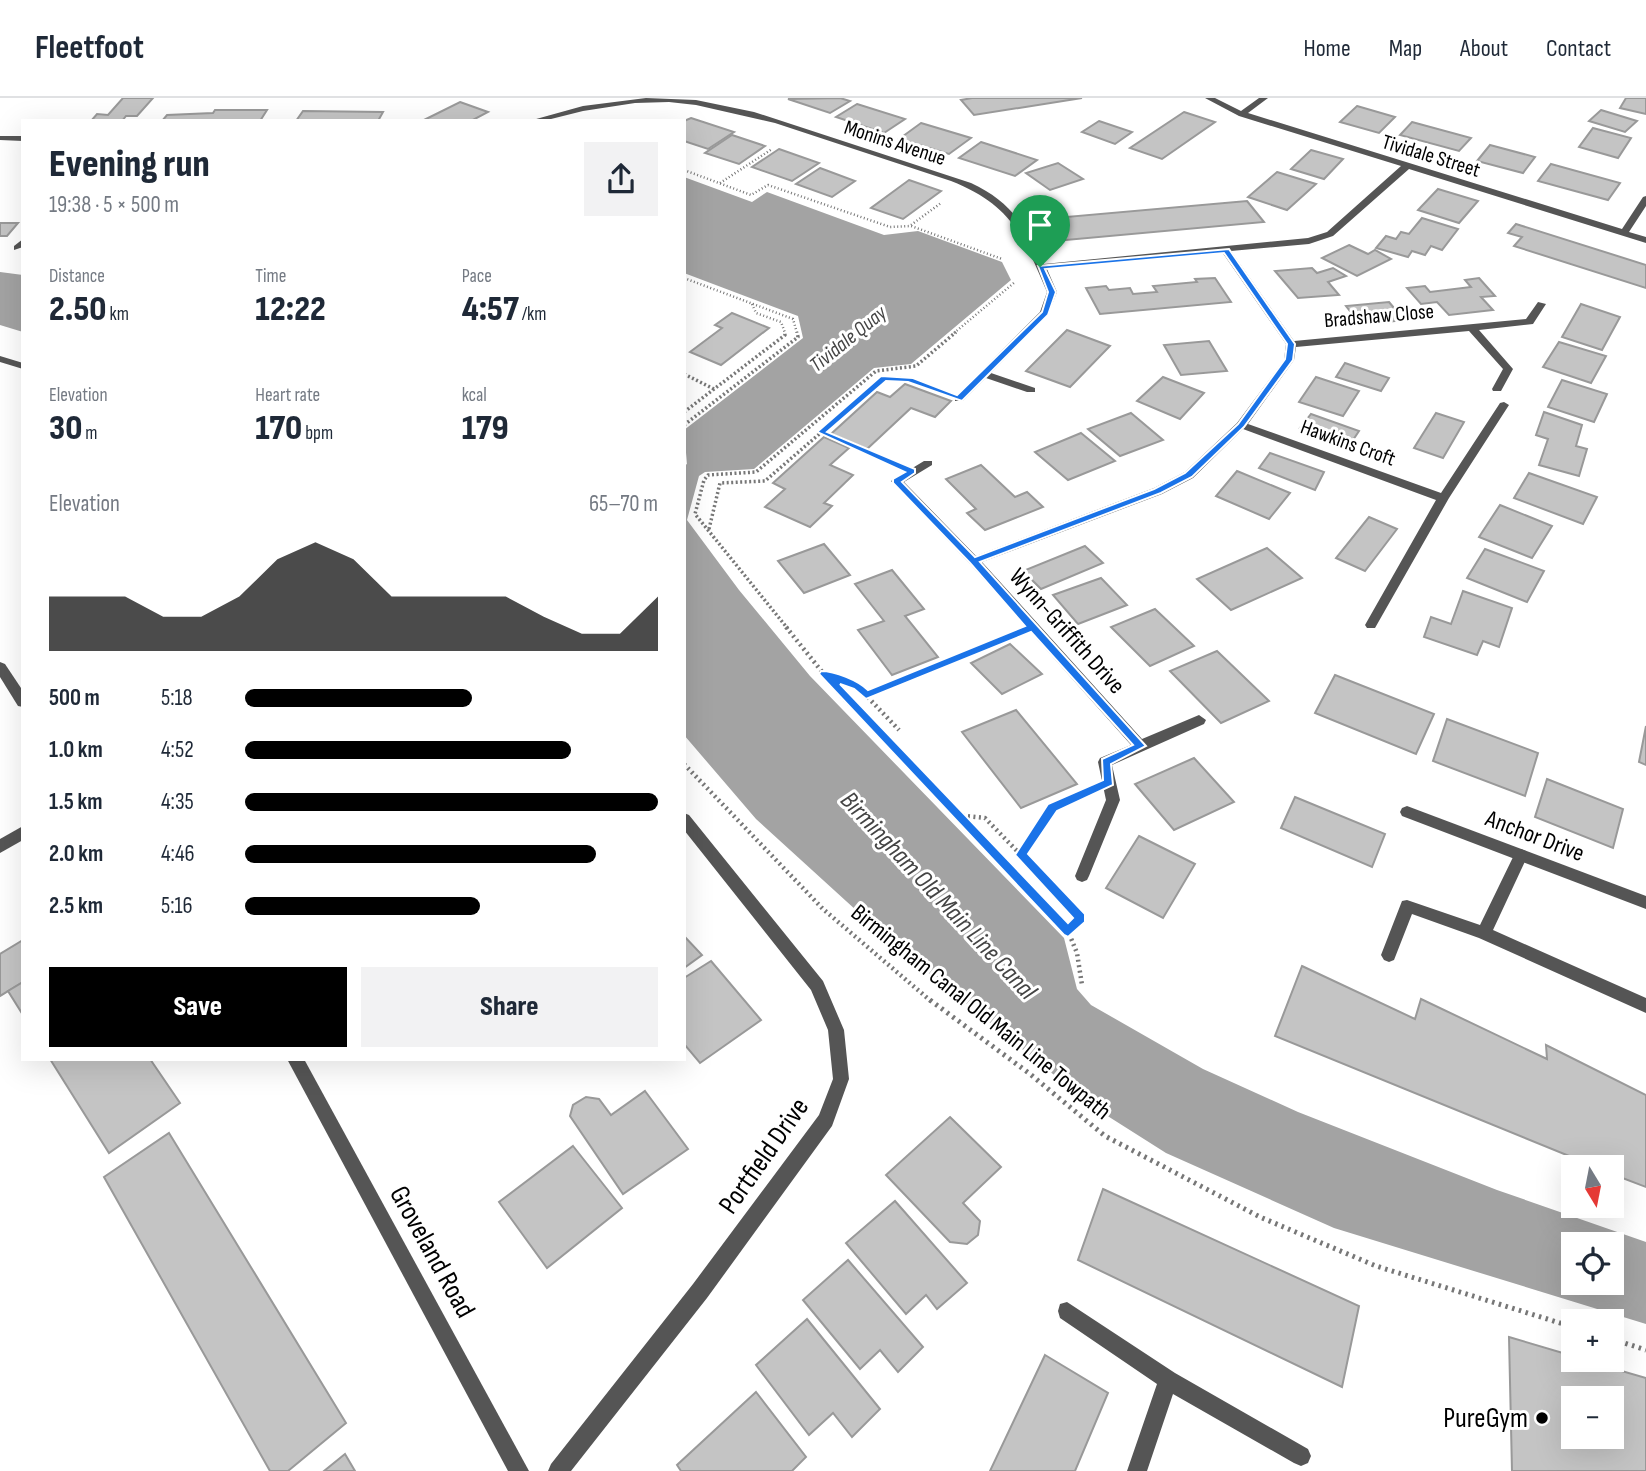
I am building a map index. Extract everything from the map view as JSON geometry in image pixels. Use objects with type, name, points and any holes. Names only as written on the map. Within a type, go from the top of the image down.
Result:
[{"type":"street","name":"Tividale Street","points":[[1209,98],[1242,114],[1646,240]]},
{"type":"street","points":[[1242,114],[1264,98]]},
{"type":"street","name":"Monins Avenue","points":[[541,119],[582,108],[669,100],[737,111],[965,184],[994,198],[1016,222],[1052,292],[1045,313],[959,399]]},
{"type":"street","points":[[0,138],[21,139]]},
{"type":"street","points":[[1040,267],[1309,241],[1330,233],[1406,167]]},
{"type":"street","points":[[1624,233],[1646,199]]},
{"type":"street","points":[[974,561],[1158,491],[1189,475],[1241,425],[1289,360],[1291,344],[1226,251]]},
{"type":"street","name":"Bradshaw Close","points":[[1291,344],[1529,322],[1541,304]]},
{"type":"street","name":"Bradshaw Close","points":[[1471,327],[1507,369],[1497,389]]},
{"type":"street","points":[[0,359],[21,365]]},
{"type":"street","points":[[985,374],[1031,390]]},
{"type":"street","points":[[1371,625],[1443,498],[1504,405]]},
{"type":"street","name":"Hawkins Croft","points":[[1241,425],[1443,498]]},
{"type":"street","points":[[912,471],[928,464]]},
{"type":"street","name":"Wynn-Griffith Drive","points":[[912,471],[897,481],[974,561],[1140,746]]},
{"type":"street","points":[[0,667],[21,699]]},
{"type":"street","points":[[1082,876],[1114,800],[1105,762],[1199,720]]},
{"type":"street","name":"Anchor Drive","points":[[1407,812],[1646,903]]},
{"type":"street","name":"Portfield Drive","points":[[558,1471],[700,1291],[826,1120],[841,1079],[836,1030],[817,986],[686,822]]},
{"type":"street","points":[[0,847],[21,833]]},
{"type":"street","points":[[1484,933],[1521,855]]},
{"type":"street","points":[[1389,955],[1407,906],[1484,933],[1646,1006]]},
{"type":"street","name":"Groveland Road","points":[[296,1061],[519,1471]]},
{"type":"street","points":[[1067,1311],[1168,1380],[1301,1456]]},
{"type":"street","points":[[1137,1471],[1168,1380]]},
{"type":"path","points":[[720,183],[800,130]]},
{"type":"path","points":[[686,171],[751,195],[768,185],[890,227],[911,226],[1007,261]]},
{"type":"path","points":[[1012,271],[1016,281],[916,366],[876,371],[756,472],[708,475],[704,480],[695,514],[824,674],[1068,931],[1077,953],[1082,985]]},
{"type":"path","points":[[686,279],[793,319],[798,337],[686,423]]},
{"type":"path","points":[[686,411],[785,335],[781,322],[756,313],[752,303]]},
{"type":"path","points":[[686,375],[715,389]]},
{"type":"path","points":[[708,530],[720,483],[765,481],[884,378],[910,379],[959,399]]},
{"type":"path","points":[[821,432],[912,471]]},
{"type":"path","points":[[866,695],[1032,627]]},
{"type":"path","points":[[824,674],[858,687],[899,730]]},
{"type":"path","name":"Birmingham Canal Old Main Line Towpath","points":[[686,766],[823,909],[948,1016],[1030,1074],[1105,1136],[1260,1217],[1376,1266],[1561,1323]]},
{"type":"path","points":[[1021,855],[1052,807],[1109,782]]},
{"type":"path","points":[[956,815],[985,818],[1055,891]]},
{"type":"path","points":[[1064,900],[1081,918],[1068,931]]},
{"type":"path","points":[[1624,1343],[1646,1350]]},
{"type":"water","points":[[686,178],[752,202],[767,192],[884,235],[918,231],[1002,262],[1011,280],[911,364],[874,368],[754,469],[705,472],[699,476],[687,520],[739,590],[810,676],[1064,938],[1077,989],[1091,1005],[1203,1069],[1298,1112],[1561,1212],[1561,1218],[1577,1218],[1617,1232],[1561,1232],[1561,1295],[1624,1295],[1624,1234],[1646,1242],[1646,1324],[1624,1317],[1624,1309],[1597,1309],[1334,1228],[1166,1153],[1095,1108],[902,952],[756,819],[686,737],[686,428],[803,338],[798,316],[686,274]]},
{"type":"water","points":[[0,272],[21,275],[21,331],[0,325]]},
{"type":"building","points":[[123,98],[153,98],[137,116],[93,119],[97,114],[108,115]]},
{"type":"building","points":[[840,98],[850,101],[830,113],[788,99]]},
{"type":"building","points":[[1082,98],[974,115],[961,100]]},
{"type":"building","points":[[1626,98],[1646,98],[1646,114],[1620,108]]},
{"type":"building","points":[[460,102],[488,112],[475,119],[426,119]]},
{"type":"building","points":[[857,104],[905,119],[884,133],[836,117]]},
{"type":"building","points":[[1357,106],[1395,117],[1379,133],[1340,122]]},
{"type":"building","points":[[215,110],[267,110],[261,119],[164,119],[167,115],[213,113]]},
{"type":"building","points":[[1601,110],[1637,121],[1625,132],[1589,121]]},
{"type":"building","points":[[303,111],[383,112],[379,119],[297,119]]},
{"type":"building","points":[[1184,112],[1215,122],[1162,159],[1130,148]]},
{"type":"building","points":[[691,118],[734,132],[708,149],[686,142],[686,120]]},
{"type":"building","points":[[1099,121],[1132,132],[1115,144],[1082,132]]},
{"type":"building","points":[[1412,122],[1471,138],[1459,151],[1400,135]]},
{"type":"building","points":[[921,123],[971,138],[949,154],[899,139]]},
{"type":"building","points":[[1593,128],[1631,138],[1618,158],[1579,147]]},
{"type":"building","points":[[732,135],[765,146],[739,164],[705,153]]},
{"type":"building","points":[[981,142],[1037,160],[1015,176],[959,158]]},
{"type":"building","points":[[1490,145],[1535,157],[1523,173],[1477,161]]},
{"type":"building","points":[[779,149],[819,163],[792,181],[752,167]]},
{"type":"building","points":[[1311,150],[1343,159],[1324,179],[1291,169]]},
{"type":"building","points":[[1058,163],[1083,179],[1050,190],[1026,173]]},
{"type":"building","points":[[1551,164],[1620,183],[1608,200],[1538,181]]},
{"type":"building","points":[[820,168],[855,181],[832,197],[796,184]]},
{"type":"building","points":[[1277,172],[1316,184],[1287,210],[1248,197]]},
{"type":"building","points":[[909,180],[941,191],[903,219],[871,208]]},
{"type":"building","points":[[1438,189],[1478,201],[1459,223],[1418,210]]},
{"type":"building","points":[[1247,201],[1264,222],[1055,241],[1043,219]]},
{"type":"building","points":[[1422,218],[1458,229],[1442,250],[1431,246],[1425,255],[1412,251],[1408,257],[1376,248],[1386,236],[1396,239],[1401,232],[1409,234]]},
{"type":"building","points":[[0,223],[18,223],[7,236],[0,236]]},
{"type":"building","points":[[1516,224],[1646,265],[1646,288],[1514,246],[1522,237],[1508,233]]},
{"type":"building","points":[[1349,245],[1368,254],[1375,250],[1391,259],[1357,276],[1322,258]]},
{"type":"building","points":[[1312,268],[1317,273],[1333,268],[1346,276],[1328,282],[1339,295],[1298,298],[1275,271]]},
{"type":"building","points":[[1215,278],[1231,302],[1100,314],[1086,288],[1130,288],[1133,294],[1157,292],[1153,286]]},
{"type":"building","points":[[1479,278],[1495,296],[1481,297],[1493,310],[1449,315],[1437,302],[1421,304],[1407,288],[1425,286],[1430,292],[1471,287],[1465,280]]},
{"type":"building","points":[[1389,302],[1404,320],[1361,325],[1346,306]]},
{"type":"building","points":[[1581,304],[1620,317],[1602,350],[1562,337]]},
{"type":"building","points":[[732,313],[769,328],[721,365],[690,352],[722,328],[715,325]]},
{"type":"building","points":[[1067,330],[1110,346],[1070,387],[1026,371]]},
{"type":"building","points":[[1209,341],[1227,371],[1181,375],[1164,345]]},
{"type":"building","points":[[1559,342],[1606,356],[1591,383],[1543,367]]},
{"type":"building","points":[[1345,363],[1389,378],[1381,391],[1336,377]]},
{"type":"building","points":[[1163,377],[1204,393],[1180,419],[1137,401]]},
{"type":"building","points":[[1316,377],[1359,391],[1343,416],[1299,402]]},
{"type":"building","points":[[1562,380],[1607,394],[1594,422],[1548,407]]},
{"type":"building","points":[[905,384],[951,401],[935,417],[911,408],[867,449],[831,434],[877,392],[890,397]]},
{"type":"building","points":[[1544,412],[1582,425],[1576,446],[1587,449],[1579,476],[1539,465],[1548,439],[1536,435]]},
{"type":"building","points":[[1131,413],[1163,440],[1120,456],[1088,429]]},
{"type":"building","points":[[1436,413],[1464,422],[1443,458],[1414,448]]},
{"type":"building","points":[[1311,414],[1359,431],[1349,446],[1300,428]]},
{"type":"building","points":[[1081,433],[1115,461],[1068,480],[1035,452]]},
{"type":"building","points":[[824,437],[849,448],[830,465],[853,475],[824,503],[832,506],[810,527],[765,507],[785,489],[773,483]]},
{"type":"building","points":[[1270,453],[1324,472],[1315,490],[1259,468]]},
{"type":"building","points":[[981,465],[1015,497],[1027,492],[1043,507],[985,530],[967,513],[976,509],[946,479]]},
{"type":"building","points":[[1237,471],[1290,493],[1269,519],[1216,496]]},
{"type":"building","points":[[1529,473],[1597,497],[1583,524],[1514,498]]},
{"type":"building","points":[[1500,505],[1552,526],[1532,558],[1479,537]]},
{"type":"building","points":[[1369,517],[1397,529],[1365,571],[1336,558]]},
{"type":"building","points":[[824,544],[850,575],[804,593],[778,561]]},
{"type":"building","points":[[1085,546],[1103,563],[1041,589],[1023,571]]},
{"type":"building","points":[[1267,548],[1302,578],[1231,610],[1197,579]]},
{"type":"building","points":[[1485,549],[1544,571],[1527,602],[1467,578]]},
{"type":"building","points":[[892,570],[924,609],[905,616],[938,657],[892,675],[858,630],[884,621],[855,584]]},
{"type":"building","points":[[1101,578],[1127,605],[1078,624],[1053,595]]},
{"type":"building","points":[[1463,591],[1512,608],[1499,647],[1483,641],[1477,655],[1424,637],[1431,617],[1451,624]]},
{"type":"building","points":[[1155,609],[1194,646],[1150,666],[1111,627]]},
{"type":"building","points":[[1010,644],[1042,674],[1002,694],[971,663]]},
{"type":"building","points":[[1217,651],[1269,701],[1221,723],[1170,671]]},
{"type":"building","points":[[1335,675],[1434,714],[1416,754],[1315,713]]},
{"type":"building","points":[[1016,710],[1077,784],[1021,808],[962,732]]},
{"type":"building","points":[[1447,719],[1538,753],[1525,796],[1433,761]]},
{"type":"building","points":[[1646,726],[1646,765],[1639,762]]},
{"type":"building","points":[[1194,758],[1234,802],[1174,830],[1135,784]]},
{"type":"building","points":[[1547,779],[1623,809],[1613,848],[1535,817]]},
{"type":"building","points":[[1295,797],[1385,834],[1372,867],[1281,828]]},
{"type":"building","points":[[1139,836],[1195,864],[1163,918],[1106,888]]},
{"type":"building","points":[[686,938],[702,955],[686,967]]},
{"type":"building","points":[[21,941],[21,983],[0,996],[0,954]]},
{"type":"building","points":[[711,961],[761,1020],[700,1063],[686,1046],[686,977]]},
{"type":"building","points":[[1302,966],[1415,1019],[1421,999],[1547,1059],[1546,1045],[1646,1095],[1646,1187],[1624,1179],[1624,1155],[1567,1155],[1275,1036]]},
{"type":"building","points":[[21,983],[21,1012],[8,991]]},
{"type":"building","points":[[51,1061],[151,1061],[180,1103],[109,1153]]},
{"type":"building","points":[[645,1091],[688,1149],[623,1194],[570,1116],[573,1105],[586,1097],[599,1099],[611,1115]]},
{"type":"building","points":[[950,1117],[1001,1167],[963,1203],[980,1221],[978,1235],[967,1244],[950,1242],[886,1175]]},
{"type":"building","points":[[169,1133],[346,1423],[288,1471],[270,1471],[104,1177]]},
{"type":"building","points":[[573,1146],[622,1208],[547,1268],[499,1202]]},
{"type":"building","points":[[1103,1189],[1359,1306],[1342,1387],[1078,1260]]},
{"type":"building","points":[[895,1201],[967,1283],[937,1309],[926,1295],[906,1314],[846,1243]]},
{"type":"building","points":[[848,1260],[923,1347],[898,1372],[880,1350],[860,1369],[803,1300]]},
{"type":"building","points":[[807,1319],[880,1409],[852,1437],[833,1413],[809,1435],[756,1365]]},
{"type":"building","name":"PureGym","points":[[1509,1337],[1561,1352],[1561,1372],[1624,1372],[1646,1378],[1646,1471],[1512,1471]]},
{"type":"building","points":[[1045,1355],[1108,1393],[1075,1471],[990,1471]]},
{"type":"building","points":[[756,1392],[806,1457],[792,1471],[681,1471],[677,1465]]},
{"type":"building","points":[[345,1454],[355,1471],[324,1471]]},
{"type":"place","name":"PureGym","points":[[1542,1418]]},
{"type":"route","points":[[1040,267],[1052,292],[1045,313],[1026,335],[959,399],[910,379],[884,378],[821,432],[912,471],[897,481],[974,561],[1032,627],[866,695],[858,687],[824,674],[840,694],[1068,931],[1081,918],[1021,855],[1052,807],[1109,782],[1105,762],[1140,746],[974,561],[1158,491],[1189,475],[1241,425],[1289,360],[1291,344],[1226,251],[1040,267]]},
{"type":"water label","name":"Tividale Quay","points":[[848,339]]},
{"type":"water label","name":"Birmingham Old Main Line Canal","points":[[938,896]]}]
